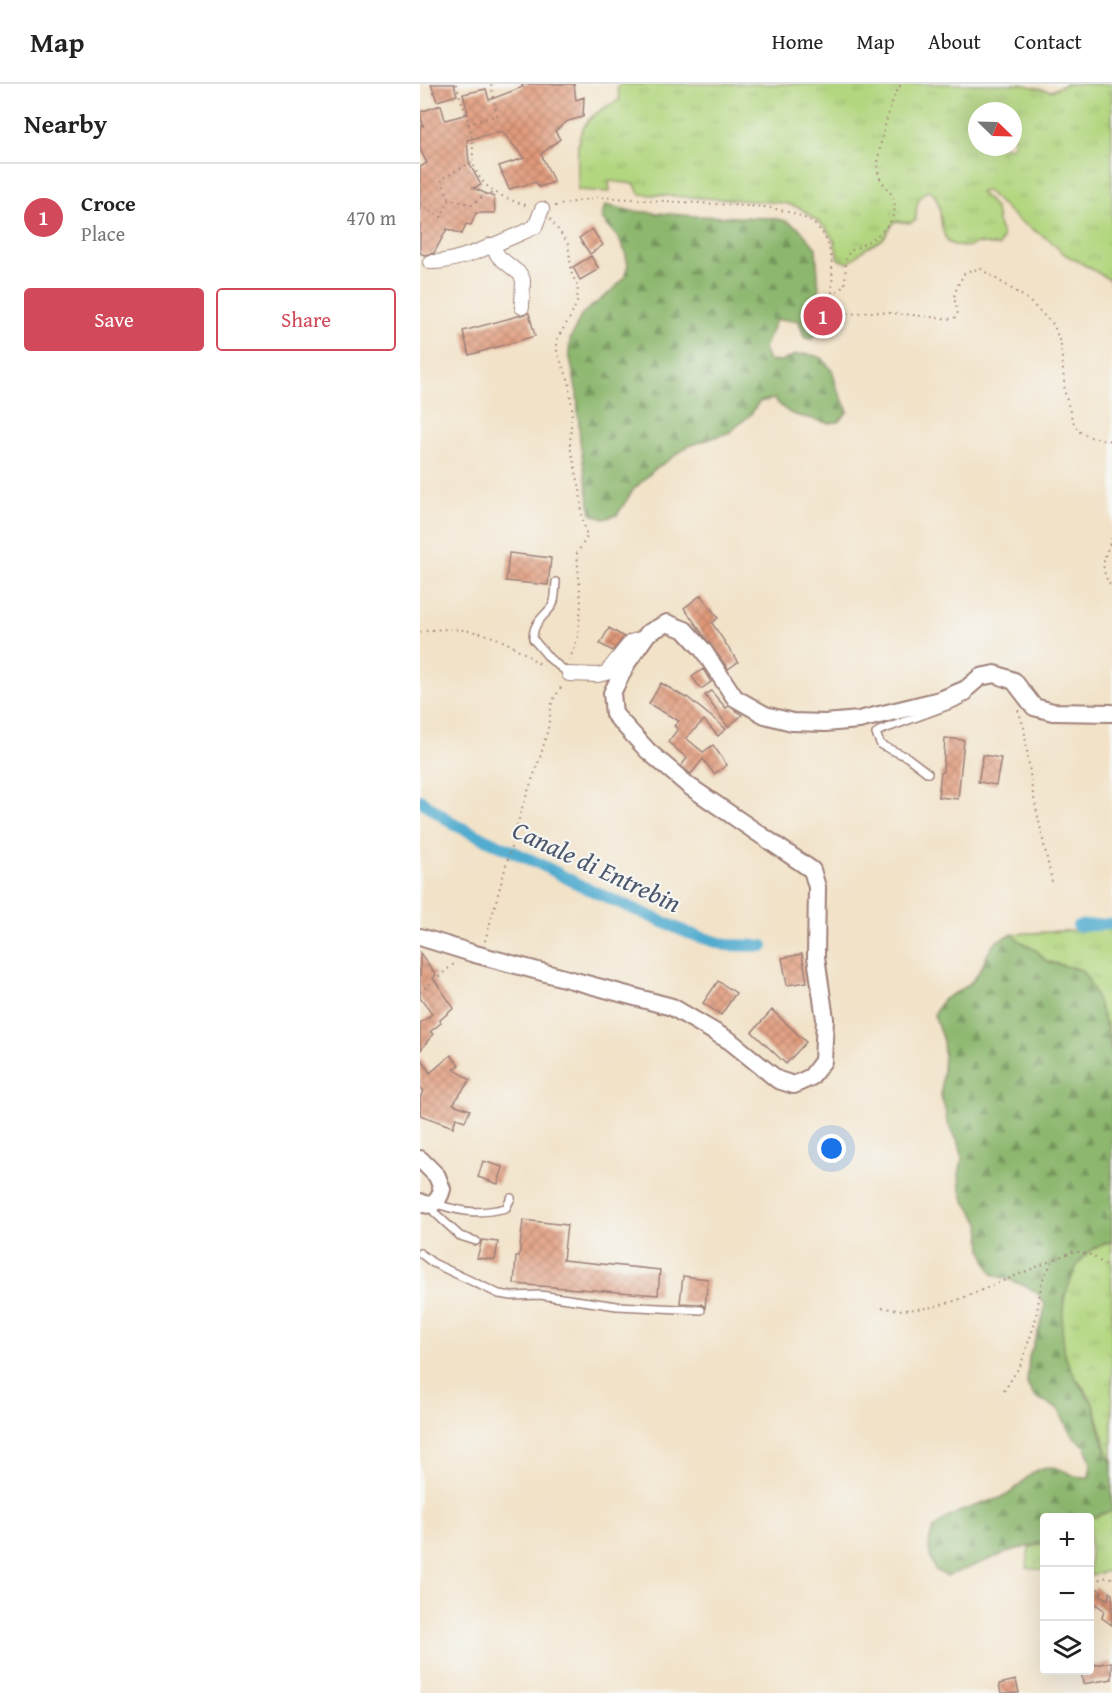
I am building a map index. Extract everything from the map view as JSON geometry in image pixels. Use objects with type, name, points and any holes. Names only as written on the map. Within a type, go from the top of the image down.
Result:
[{"type":"street","points":[[430,262],[467,254],[535,227],[542,209]]},
{"type":"street","points":[[491,245],[499,257],[520,274],[523,280],[522,307]]},
{"type":"street","points":[[420,937],[672,1007],[730,1041],[778,1080],[794,1084],[811,1077],[823,1061],[825,1019],[816,957],[817,887],[812,870],[689,786],[648,751],[614,714],[612,693],[627,663],[648,633],[667,623],[685,630],[703,650],[735,698],[765,715],[792,722],[825,723],[859,720],[940,700],[966,689],[980,677],[995,674],[1014,681],[1034,707],[1053,712],[1112,713]]},
{"type":"street","points":[[568,674],[606,673],[631,642],[644,638]]},
{"type":"street","points":[[420,1159],[442,1184],[442,1189],[429,1203]]},
{"type":"lane","points":[[556,582],[554,605],[538,621],[533,630],[533,639],[550,659],[568,674]]},
{"type":"lane","points":[[928,773],[907,757],[881,745],[876,734],[955,703],[969,695],[973,683]]},
{"type":"lane","points":[[429,1203],[484,1213],[507,1208],[511,1198]]},
{"type":"lane","points":[[429,1203],[435,1213],[460,1236],[476,1241]]},
{"type":"lane","points":[[420,1253],[433,1263],[499,1294],[540,1295],[617,1306],[701,1310]]},
{"type":"path","points":[[456,84],[472,137],[475,170],[488,187],[515,202],[542,209],[598,197],[764,207],[801,215],[822,232],[829,242],[833,266],[832,296],[835,307],[840,312],[849,314],[866,312],[953,319],[958,315],[954,297],[964,274],[971,270],[981,269],[1026,298],[1054,325],[1061,346],[1065,393],[1072,419],[1078,431],[1112,441]]},
{"type":"path","points":[[468,124],[497,116],[491,84]]},
{"type":"path","points":[[832,296],[845,285],[846,258],[850,250],[862,245],[889,225],[894,212],[893,198],[880,178],[878,169],[889,112],[901,84]]},
{"type":"path","points":[[474,161],[441,179],[450,198],[472,205],[487,194],[496,193]]},
{"type":"path","points":[[420,205],[441,217],[450,198]]},
{"type":"path","points":[[420,992],[457,961],[475,954],[486,940],[522,808],[540,758],[552,702],[568,674],[569,660],[578,636],[581,605],[576,553],[587,537],[582,516],[580,489],[570,446],[572,408],[568,381],[556,352],[557,339],[577,302],[578,286],[572,275],[568,243],[559,228],[542,209]]},
{"type":"path","points":[[1112,538],[1102,565],[1106,579],[1112,588]]},
{"type":"path","points":[[420,632],[430,629],[468,629],[518,649],[562,675],[568,674]]},
{"type":"path","points":[[1014,681],[1015,702],[1024,727],[1032,789],[1053,886]]},
{"type":"path","points":[[882,1308],[903,1310],[928,1308],[958,1300],[1074,1251],[1091,1255],[1112,1270]]},
{"type":"path","points":[[1004,1391],[1021,1364],[1035,1323],[1042,1281],[1053,1260]]},
{"type":"path","points":[[1094,1581],[1112,1578]]},
{"type":"green space","points":[[621,84],[1021,84],[1051,91],[1065,84],[1112,84],[1112,284],[1108,279],[1064,254],[1048,239],[1018,220],[987,191],[980,192],[995,208],[1002,235],[999,246],[977,243],[963,247],[949,243],[943,230],[938,202],[930,190],[919,199],[916,220],[910,223],[895,221],[883,239],[865,249],[848,263],[838,259],[835,242],[825,227],[800,208],[784,203],[639,194],[635,184],[609,181],[610,192],[578,190],[580,135],[592,116],[620,100],[617,87]]},
{"type":"green space","points":[[605,205],[632,211],[696,216],[772,218],[786,221],[799,228],[816,248],[819,291],[812,308],[819,320],[820,331],[811,339],[805,338],[798,320],[776,320],[764,348],[769,361],[782,361],[795,355],[808,354],[822,358],[833,372],[836,386],[848,411],[838,422],[825,422],[793,414],[774,399],[759,402],[751,414],[730,432],[689,446],[654,470],[633,490],[617,515],[604,519],[591,514],[580,441],[577,393],[569,353],[570,340],[582,314],[614,289],[624,278],[628,265],[619,239],[601,218]]},
{"type":"green space","points":[[1112,928],[1112,1058],[1108,1028],[1085,975],[1074,967],[1060,966],[1046,961],[1037,951],[1018,940],[1014,934]]},
{"type":"green space","points":[[1014,934],[1018,940],[1037,951],[1046,961],[1081,970],[1097,1000],[1112,1058],[1112,1241],[1096,1247],[1085,1255],[1076,1267],[1064,1298],[1062,1327],[1065,1356],[1077,1381],[1093,1403],[1112,1464],[1112,1511],[1094,1517],[1094,1513],[1040,1513],[1040,1544],[1014,1550],[947,1576],[935,1570],[930,1555],[929,1543],[937,1525],[956,1513],[1007,1495],[1031,1474],[1042,1468],[1056,1468],[1075,1476],[1089,1477],[1091,1464],[1086,1447],[1071,1434],[1058,1409],[1034,1396],[1027,1384],[1029,1357],[1043,1318],[1045,1305],[1038,1294],[1026,1286],[992,1274],[982,1250],[980,1223],[964,1200],[960,1187],[959,1174],[962,1160],[960,1146],[947,1122],[941,1096],[943,1041],[934,1015],[946,998],[972,981],[992,947],[1004,937]]},
{"type":"green space","points":[[1112,1241],[1112,1464],[1092,1401],[1069,1367],[1062,1340],[1062,1325],[1065,1294],[1076,1267],[1090,1251]]},
{"type":"green space","points":[[1112,1511],[1112,1573],[1107,1571],[1094,1575],[1094,1516]]},
{"type":"green space","points":[[1040,1544],[1040,1570],[1027,1568],[1029,1548]]},
{"type":"building","points":[[431,84],[454,84],[457,95],[437,101]]},
{"type":"building","points":[[521,84],[574,84],[576,100],[584,97],[583,117],[568,121],[555,131],[560,139],[541,154],[554,182],[539,187],[536,182],[509,189],[499,166],[524,158],[502,131],[467,140],[469,163],[481,185],[473,188],[494,197],[495,213],[476,213],[471,225],[466,224],[462,234],[447,229],[434,253],[424,255],[420,253],[420,167],[427,163],[420,149],[420,127],[423,126],[420,112],[441,105],[445,120],[468,114],[463,94],[486,89],[489,100],[523,87]]},
{"type":"building","points":[[592,229],[603,245],[590,254],[579,238]]},
{"type":"building","points":[[591,256],[599,269],[580,280],[573,267]]},
{"type":"building","points":[[529,313],[535,336],[469,355],[463,331]]},
{"type":"building","points":[[509,553],[551,558],[548,585],[506,581]]},
{"type":"building","points":[[701,595],[718,618],[712,623],[738,662],[728,669],[684,608]]},
{"type":"building","points":[[609,628],[624,637],[613,651],[600,644]]},
{"type":"building","points":[[703,669],[711,682],[701,689],[692,677]]},
{"type":"building","points":[[661,683],[687,697],[726,729],[718,736],[704,720],[686,738],[703,752],[713,745],[727,765],[714,774],[703,759],[691,774],[681,766],[687,758],[668,742],[678,729],[674,726],[679,721],[649,704]]},
{"type":"building","points":[[711,691],[726,708],[729,706],[742,715],[728,727],[705,695]]},
{"type":"building","points":[[945,738],[964,740],[958,799],[938,797],[941,772],[943,772]]},
{"type":"building","points":[[983,755],[1001,758],[996,785],[978,782]]},
{"type":"building","points":[[420,953],[436,975],[433,978],[454,1008],[430,1032],[433,1034],[420,1051],[420,1023],[432,1014],[420,998]]},
{"type":"building","points":[[802,954],[807,982],[787,985],[782,958]]},
{"type":"building","points":[[718,981],[736,993],[721,1015],[703,1003]]},
{"type":"building","points":[[772,1010],[806,1042],[786,1064],[752,1032]]},
{"type":"building","points":[[451,1055],[459,1065],[454,1069],[470,1080],[453,1104],[470,1110],[465,1121],[456,1118],[453,1127],[420,1115],[420,1099],[423,1090],[420,1087],[420,1056],[430,1073]]},
{"type":"building","points":[[483,1161],[503,1167],[498,1184],[478,1177]]},
{"type":"building","points":[[523,1220],[567,1225],[563,1260],[660,1270],[658,1295],[514,1284]]},
{"type":"building","points":[[482,1240],[498,1242],[495,1260],[477,1258]]},
{"type":"building","points":[[683,1276],[708,1279],[705,1307],[701,1304],[680,1303]]},
{"type":"building","points":[[1094,1588],[1102,1592],[1100,1595],[1108,1600],[1110,1592],[1112,1593],[1112,1625],[1102,1618],[1104,1610],[1094,1603]]},
{"type":"building","points":[[1112,1662],[1112,1679],[1083,1684],[1082,1675],[1094,1675],[1094,1665]]},
{"type":"building","points":[[1016,1680],[1019,1693],[1001,1693],[999,1684]]},
{"type":"waterway","name":"Canale di Entrebin","points":[[420,800],[455,825],[584,887],[688,933],[726,945],[763,946]]},
{"type":"waterway","name":"Canale di Entrebin","points":[[1078,926],[1112,924]]},
{"type":"place","name":"Croce","points":[[823,316]]}]
